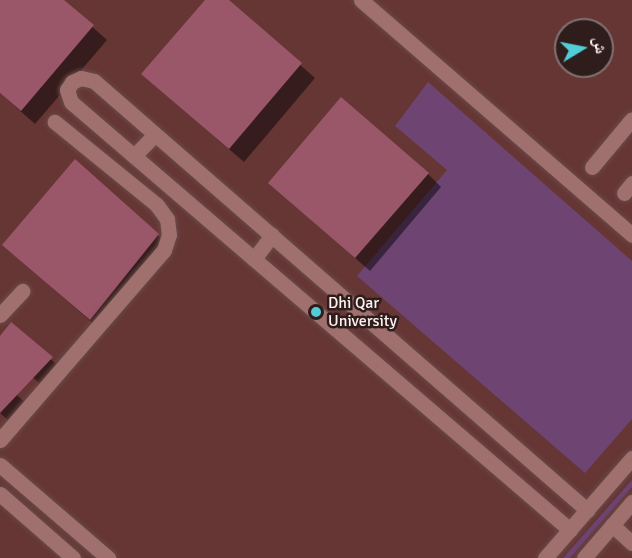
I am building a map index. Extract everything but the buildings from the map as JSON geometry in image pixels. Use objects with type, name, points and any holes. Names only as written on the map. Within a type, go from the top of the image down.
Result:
[{"type":"street","points":[[361,0],[632,236]]},
{"type":"street","points":[[570,530],[71,102],[67,90],[72,82],[81,78],[94,81],[587,510]]},
{"type":"street","points":[[592,167],[632,118]]},
{"type":"street","points":[[0,440],[164,250],[169,236],[167,219],[157,206],[55,122]]},
{"type":"street","points":[[134,156],[155,134]]},
{"type":"street","points":[[254,259],[272,235]]},
{"type":"street","points":[[0,315],[22,291]]},
{"type":"street","points":[[363,352],[379,329]]},
{"type":"street","points":[[545,558],[632,458]]},
{"type":"street","points":[[0,465],[108,558]]},
{"type":"street","points":[[0,494],[73,558]]},
{"type":"street","points":[[591,556],[612,525],[632,502]]},
{"type":"street","points":[[612,525],[632,543]]},
{"type":"shaded area","name":"Dhi Qar University","points":[[0,0],[632,0],[632,558],[0,558]]},
{"type":"shaded area","points":[[428,82],[632,261],[632,419],[585,473],[357,276],[447,170],[395,126]]},
{"type":"shaded area","points":[[632,480],[632,487],[570,558],[563,558]]},
{"type":"place","name":"Dhi Qar University","points":[[316,312]]}]
